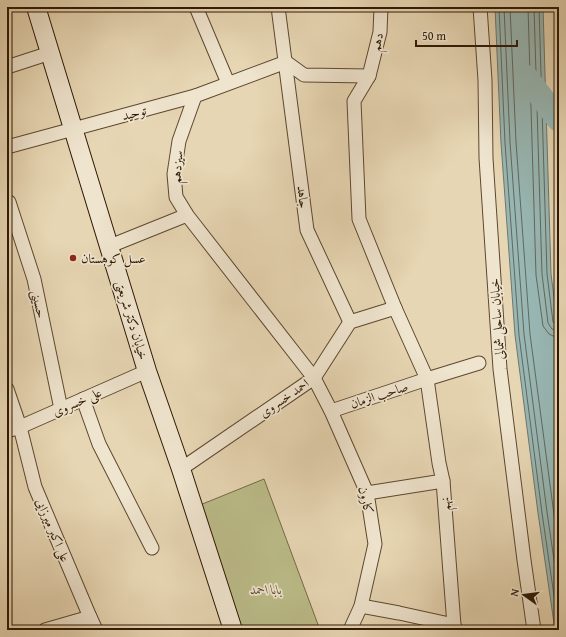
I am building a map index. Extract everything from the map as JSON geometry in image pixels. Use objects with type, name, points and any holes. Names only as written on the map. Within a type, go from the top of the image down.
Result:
[{"type":"street","name":"خیابان دکتر شریعتی","points":[[36,7],[147,371],[181,469],[233,630]]},
{"type":"street","points":[[196,7],[228,83]]},
{"type":"street","name":"جاهد","points":[[278,7],[307,230],[350,322]]},
{"type":"street","name":"دهم","points":[[381,7],[380,32],[369,76],[354,101],[359,219],[395,308]]},
{"type":"street","name":"خیابان ساحلی شمالی","points":[[480,7],[485,80],[486,158],[500,369],[534,630]]},
{"type":"street","points":[[7,67],[50,53]]},
{"type":"street","points":[[194,96],[286,62],[304,74],[369,76]]},
{"type":"street","name":"توحید","points":[[7,147],[74,130],[194,96]]},
{"type":"street","name":"سیزدهم","points":[[194,96],[179,140],[174,174],[176,197],[187,215],[314,378]]},
{"type":"street","name":"حسینی","points":[[9,202],[34,279],[61,409]]},
{"type":"street","points":[[110,246],[187,215]]},
{"type":"street","points":[[350,322],[395,308]]},
{"type":"street","name":"نهم","points":[[395,308],[427,379],[443,481],[455,628]]},
{"type":"street","name":"احمد خسروی","points":[[181,469],[314,378],[350,322]]},
{"type":"street","name":"صاحب الزمان","points":[[332,411],[479,363]]},
{"type":"street","name":"علی خسروی","points":[[7,431],[20,427],[83,400],[147,371]]},
{"type":"street","name":"کارون","points":[[314,378],[332,411],[367,493],[375,544],[361,606],[350,630]]},
{"type":"street","name":"علی اکبر میرزایی","points":[[7,389],[20,427],[35,487],[96,630]]},
{"type":"street","points":[[83,400],[99,444],[152,548]]},
{"type":"street","points":[[367,493],[443,481]]},
{"type":"street","points":[[361,606],[399,613],[455,628]]},
{"type":"street","points":[[45,630],[90,617]]},
{"type":"green space","name":"بابا احمد","points":[[264,479],[320,630],[241,630],[200,505]]},
{"type":"water","points":[[495,7],[543,7],[551,274],[559,336],[559,630],[555,630],[515,335],[501,143]]},
{"type":"waterway","points":[[526,77],[559,120]]},
{"type":"place","name":"عسل کوهستان","points":[[73,258]]}]
